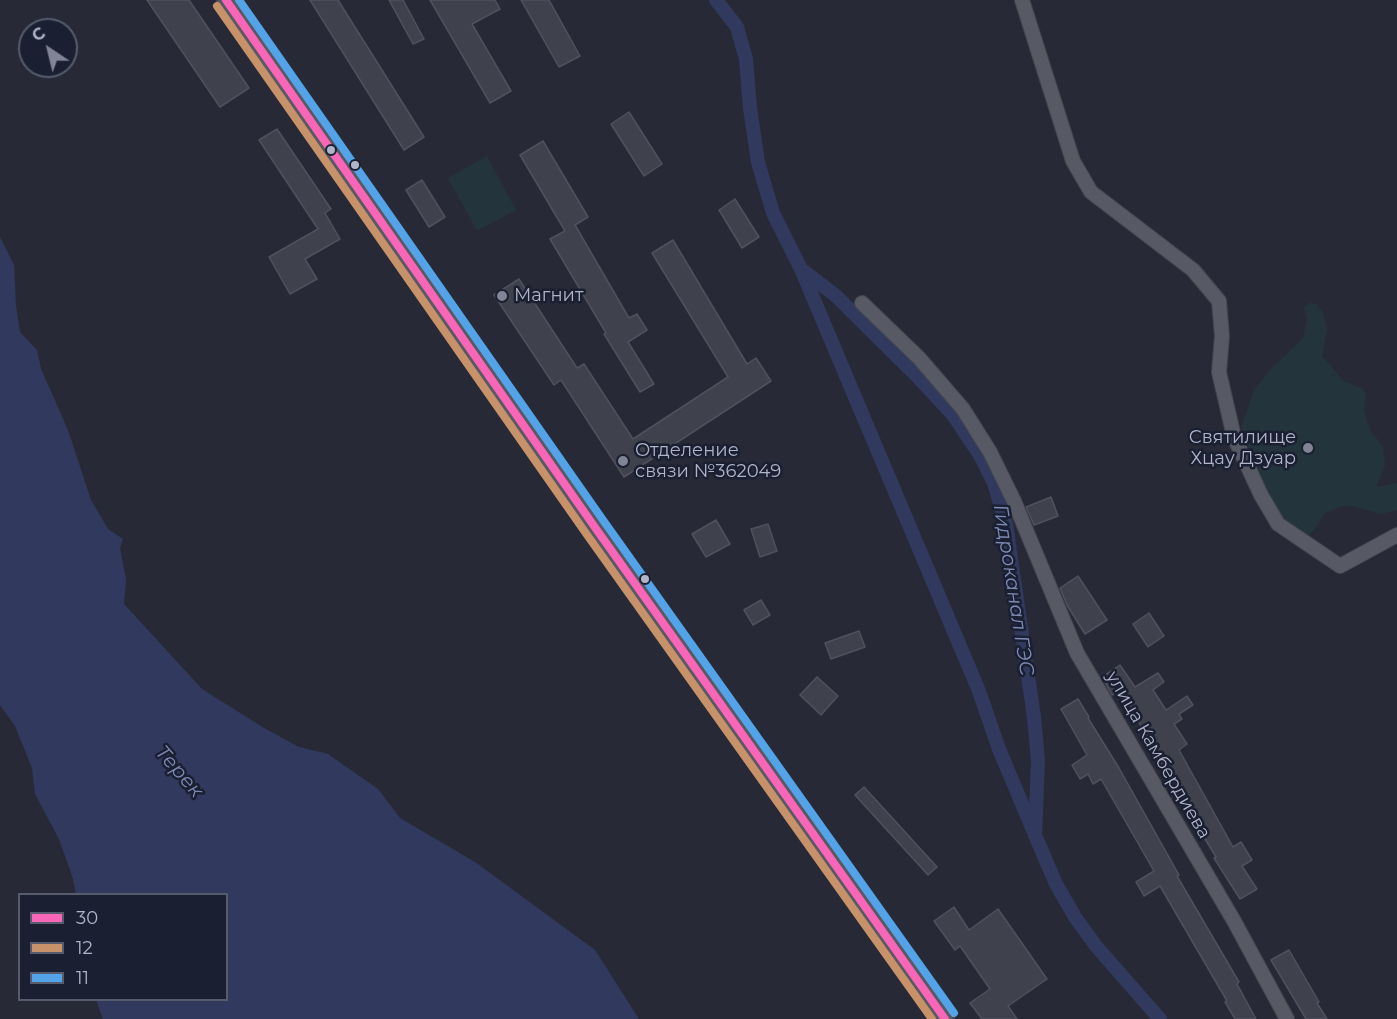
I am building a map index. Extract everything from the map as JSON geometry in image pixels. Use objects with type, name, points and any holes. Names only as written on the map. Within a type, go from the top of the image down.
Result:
[{"type":"street","points":[[226,0],[594,526],[945,1019]]},
{"type":"street","points":[[1022,0],[1073,161],[1091,192],[1193,270],[1219,300],[1222,336],[1219,372],[1234,437],[1261,495],[1278,524],[1340,566],[1397,535]]},
{"type":"street","name":"улица Камбердиева","points":[[862,303],[919,358],[963,409],[990,452],[1014,501],[1077,654],[1234,921],[1287,1019]]},
{"type":"shaded area","points":[[487,156],[516,210],[477,231],[448,178]]},
{"type":"shaded area","points":[[1310,303],[1317,304],[1323,313],[1327,329],[1322,356],[1344,381],[1361,388],[1366,394],[1364,410],[1366,418],[1370,429],[1383,447],[1385,466],[1376,487],[1397,483],[1397,510],[1381,514],[1353,506],[1342,506],[1324,514],[1306,539],[1290,526],[1273,507],[1241,427],[1254,390],[1269,371],[1303,338],[1307,318],[1303,307]]},
{"type":"water","name":"Терек","points":[[0,237],[14,265],[20,332],[37,350],[41,369],[68,430],[91,500],[108,529],[123,539],[120,548],[126,579],[124,604],[202,689],[299,747],[328,754],[378,789],[400,818],[475,862],[595,950],[639,1019],[103,1019],[96,1001],[228,1001],[228,893],[76,893],[59,839],[35,794],[32,768],[15,726],[0,705]]},
{"type":"building","points":[[147,0],[189,0],[249,88],[220,107]]},
{"type":"building","points":[[310,0],[338,0],[424,137],[404,150]]},
{"type":"building","points":[[389,0],[403,0],[424,39],[413,44]]},
{"type":"building","points":[[430,0],[495,0],[500,9],[472,24],[511,91],[490,103]]},
{"type":"building","points":[[521,0],[549,0],[580,56],[559,67]]},
{"type":"building","points":[[629,112],[662,164],[644,176],[611,124]]},
{"type":"building","points":[[277,129],[331,209],[325,213],[340,239],[305,259],[317,279],[290,294],[269,257],[318,229],[259,140]]},
{"type":"building","points":[[543,141],[588,217],[575,225],[629,318],[637,314],[647,330],[628,342],[654,384],[640,392],[550,239],[565,231],[520,155]]},
{"type":"building","points":[[422,180],[445,217],[429,227],[406,190]]},
{"type":"building","points":[[735,199],[759,237],[742,248],[719,210]]},
{"type":"building","points":[[673,240],[747,364],[756,358],[771,381],[624,477],[561,380],[554,385],[494,295],[519,279],[577,368],[584,364],[633,439],[728,377],[652,253]]},
{"type":"building","points":[[1051,497],[1058,516],[1034,525],[1026,507]]},
{"type":"building","points":[[716,520],[730,544],[706,557],[692,534]]},
{"type":"building","points":[[768,524],[777,551],[760,557],[751,529]]},
{"type":"building","points":[[1078,576],[1107,620],[1085,634],[1067,605],[1060,588]]},
{"type":"building","points":[[761,600],[770,615],[753,625],[744,610]]},
{"type":"building","points":[[1149,613],[1164,636],[1148,647],[1133,624]]},
{"type":"building","points":[[859,631],[865,647],[831,659],[825,643]]},
{"type":"building","points":[[1120,665],[1135,687],[1158,673],[1164,682],[1153,690],[1166,710],[1187,696],[1193,705],[1179,714],[1182,719],[1174,724],[1187,744],[1179,750],[1233,847],[1241,842],[1252,860],[1242,866],[1257,889],[1240,899],[1214,858],[1216,857],[1199,829],[1202,828],[1166,766],[1164,767],[1153,749],[1155,748],[1139,720],[1120,690],[1112,695],[1102,677]]},
{"type":"building","points":[[817,677],[838,696],[821,715],[800,695]]},
{"type":"building","points":[[1078,699],[1239,982],[1237,984],[1256,1019],[1235,1019],[1225,1002],[1227,1001],[1160,886],[1144,896],[1136,882],[1154,871],[1101,779],[1093,784],[1088,774],[1080,779],[1072,765],[1087,755],[1061,709]]},
{"type":"building","points":[[864,787],[937,867],[928,875],[855,795]]},
{"type":"building","points":[[954,907],[969,930],[998,909],[1047,979],[1008,1006],[1017,1019],[982,1019],[970,1003],[990,989],[960,946],[955,950],[934,921]]},
{"type":"building","points":[[1289,950],[1327,1019],[1306,1019],[1271,960]]},
{"type":"waterway","name":"Гидроканал ГЭС","points":[[716,0],[737,27],[746,59],[758,162],[773,213],[801,269],[835,295],[954,416],[980,455],[994,483],[1006,524],[1034,717],[1038,761],[1035,835],[1056,884],[1075,917],[1096,946],[1160,1019]]},
{"type":"waterway","points":[[801,269],[979,691],[999,749],[1033,830]]},
{"type":"transit line","name":"30","points":[[226,0],[594,526],[945,1019]]},
{"type":"transit line","name":"11","points":[[239,0],[603,520],[954,1013]]},
{"type":"transit line","name":"12","points":[[217,6],[585,532],[932,1019]]},
{"type":"place","name":"Магнит","points":[[502,296]]},
{"type":"place","name":"Святилище Хцау Дзуар","points":[[1308,448]]},
{"type":"place","name":"Отделение связи №362049","points":[[623,461]]}]
